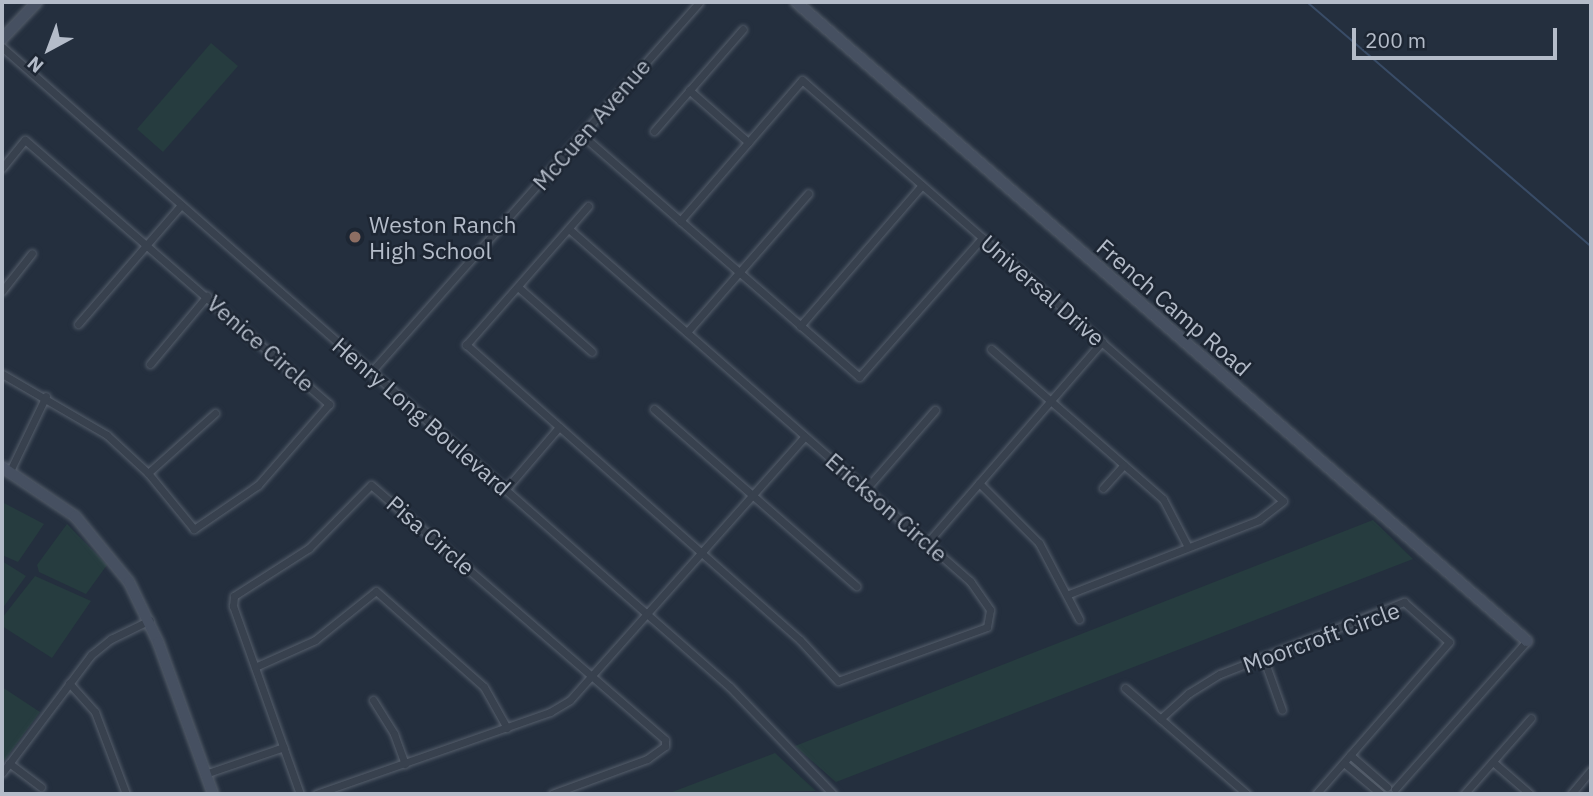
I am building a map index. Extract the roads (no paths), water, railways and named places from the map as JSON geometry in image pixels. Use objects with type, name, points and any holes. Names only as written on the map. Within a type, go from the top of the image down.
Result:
[{"type":"street","points":[[2,39],[37,2]]},
{"type":"street","name":"McCuen Avenue","points":[[371,372],[699,2]]},
{"type":"street","name":"French Camp Road","points":[[796,2],[1527,640]]},
{"type":"street","points":[[654,131],[743,29]]},
{"type":"street","name":"Henry Long Boulevard","points":[[2,47],[730,687],[833,794]]},
{"type":"street","name":"Universal Drive","points":[[748,142],[802,80],[1283,501],[1259,520],[1188,547]]},
{"type":"street","points":[[680,221],[748,142],[690,90]]},
{"type":"street","points":[[582,135],[859,377],[982,238]]},
{"type":"street","name":"Venice Circle","points":[[2,168],[25,140],[147,243],[329,404],[258,485],[194,530],[148,472],[107,435],[46,396],[2,374]]},
{"type":"street","points":[[800,326],[922,185]]},
{"type":"street","points":[[687,332],[808,194]]},
{"type":"street","points":[[78,324],[181,205]]},
{"type":"street","points":[[569,229],[588,206]]},
{"type":"street","name":"Erickson Circle","points":[[569,229],[979,591],[990,610],[990,621],[982,630],[838,681],[800,640],[466,345],[569,229]]},
{"type":"street","points":[[2,292],[32,253]]},
{"type":"street","points":[[518,287],[592,352]]},
{"type":"street","points":[[150,365],[208,296]]},
{"type":"street","points":[[927,543],[1102,342]]},
{"type":"street","points":[[991,349],[1170,508],[1188,547],[1069,594]]},
{"type":"street","points":[[46,396],[6,469],[44,491],[91,532],[123,573],[150,621],[213,794]]},
{"type":"street","points":[[654,409],[856,586]]},
{"type":"street","points":[[866,489],[935,410]]},
{"type":"street","points":[[148,472],[215,413]]},
{"type":"street","points":[[505,489],[559,427]]},
{"type":"street","points":[[316,794],[560,707],[593,676],[805,436]]},
{"type":"street","points":[[1103,488],[1124,465]]},
{"type":"street","points":[[979,483],[1039,542],[1069,594],[1079,619]]},
{"type":"street","name":"Pisa Circle","points":[[300,794],[233,606],[234,596],[309,548],[371,485],[665,740],[664,746],[647,759],[552,794]]},
{"type":"street","points":[[255,667],[315,640],[376,591],[484,687],[507,728]]},
{"type":"street","name":"Moorcroft Circle","points":[[1160,719],[1204,683],[1404,602],[1449,642],[1316,794]]},
{"type":"street","points":[[2,773],[69,683],[100,647],[150,621]]},
{"type":"street","points":[[1344,762],[1381,794],[1393,790],[1527,640]]},
{"type":"street","points":[[1263,657],[1282,710]]},
{"type":"street","points":[[69,683],[95,712],[126,794]]},
{"type":"street","points":[[1125,688],[1247,794]]},
{"type":"street","points":[[373,700],[405,764]]},
{"type":"street","points":[[1464,794],[1531,718]]},
{"type":"street","points":[[205,774],[284,747]]},
{"type":"street","points":[[1350,755],[1393,790]]},
{"type":"street","points":[[1493,762],[1530,794]]},
{"type":"street","points":[[9,763],[41,787]]},
{"type":"street","points":[[1571,794],[1591,770]]},
{"type":"waterway","points":[[1307,2],[1591,246]]},
{"type":"place","name":"Weston Ranch High School","points":[[355,237]]}]
